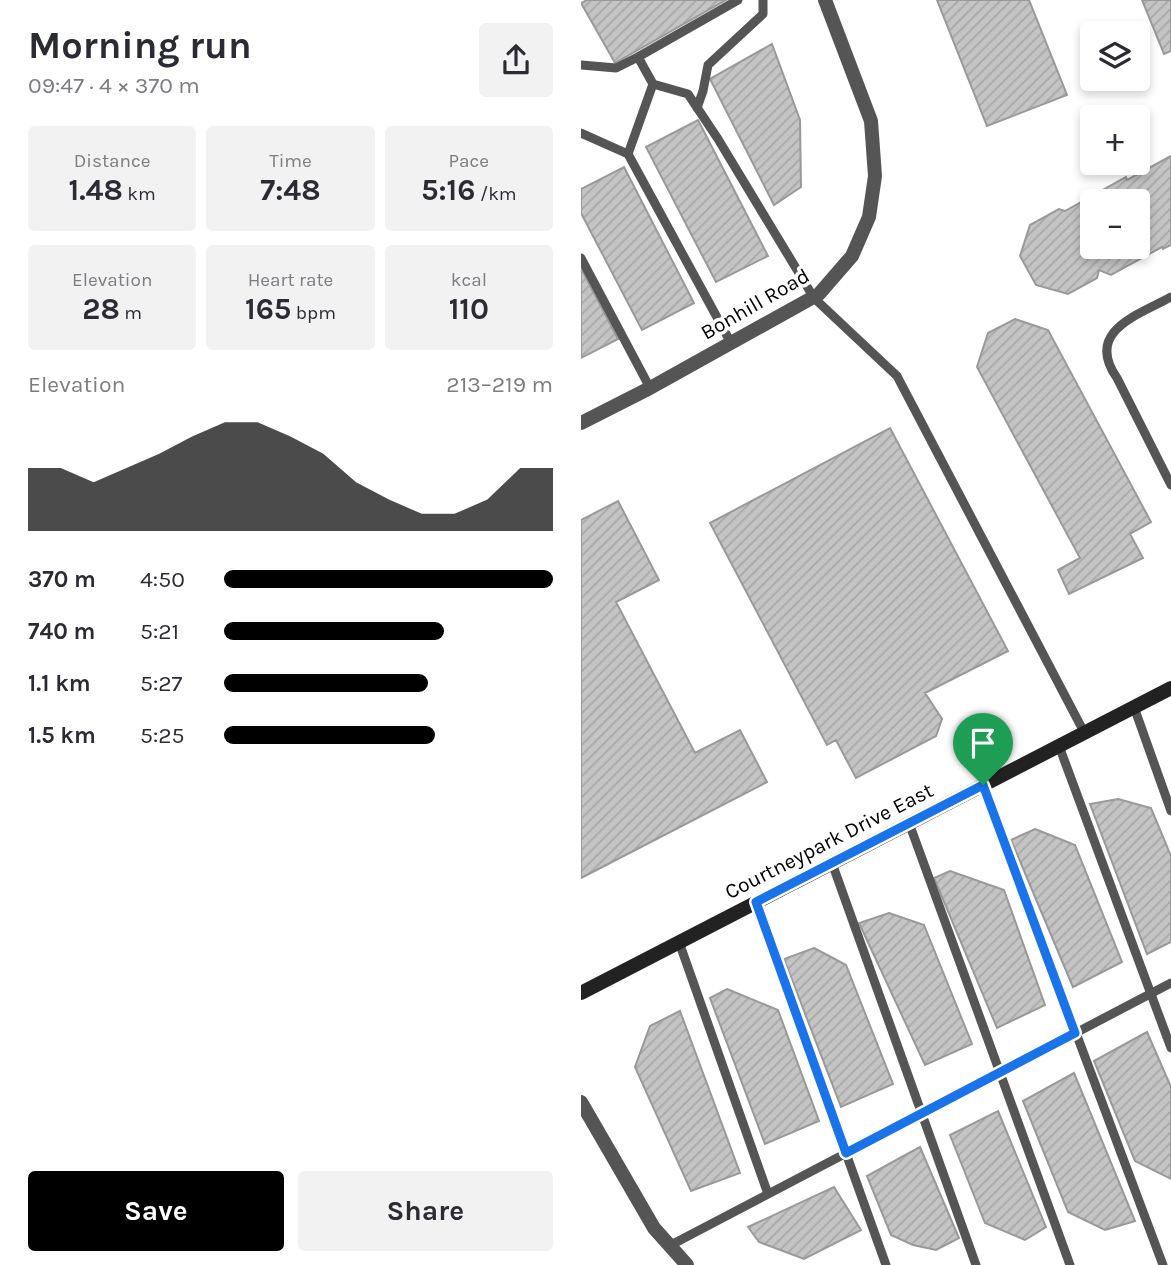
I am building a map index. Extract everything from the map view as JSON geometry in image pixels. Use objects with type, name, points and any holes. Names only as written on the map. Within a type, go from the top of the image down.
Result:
[{"type":"street","name":"Bonhill Road","points":[[583,419],[650,388],[814,298],[852,256],[869,217],[875,176],[871,121],[825,0]]},
{"type":"street","name":"Courtneypark Drive East","points":[[581,993],[1171,688]]},
{"type":"street","points":[[581,1102],[655,1228],[687,1265]]},
{"type":"lane","points":[[581,65],[616,68],[738,0]]},
{"type":"lane","points":[[697,108],[708,65],[763,14],[763,0]]},
{"type":"lane","points":[[638,57],[653,84],[688,94],[814,298],[897,376],[1084,732]]},
{"type":"lane","points":[[628,154],[653,84]]},
{"type":"lane","points":[[581,133],[628,154],[731,343]]},
{"type":"lane","points":[[581,258],[650,388]]},
{"type":"lane","points":[[1171,297],[1120,324],[1107,344],[1106,356],[1109,368],[1117,377],[1171,485]]},
{"type":"lane","points":[[1134,707],[1171,811]]},
{"type":"lane","points":[[1059,746],[1171,1048]]},
{"type":"lane","points":[[983,785],[1163,1265]]},
{"type":"lane","points":[[909,823],[1070,1265]]},
{"type":"lane","points":[[832,863],[976,1265]]},
{"type":"lane","points":[[756,902],[886,1265]]},
{"type":"lane","points":[[679,942],[768,1194]]},
{"type":"lane","points":[[669,1246],[1171,983]]},
{"type":"building","points":[[587,0],[726,0],[615,63],[581,3]]},
{"type":"building","points":[[937,0],[1029,0],[1067,95],[987,126]]},
{"type":"building","points":[[1142,0],[1171,0],[1171,51],[1164,54]]},
{"type":"building","points":[[772,44],[800,120],[801,187],[774,205],[710,79]]},
{"type":"building","points":[[698,120],[768,256],[716,282],[646,147]]},
{"type":"building","points":[[1171,156],[1171,245],[1150,254],[1150,189],[1104,189],[1126,177],[1127,180],[1136,175],[1150,175],[1150,167]]},
{"type":"building","points":[[624,167],[694,303],[642,330],[581,213],[581,189]]},
{"type":"building","points":[[1080,203],[1080,259],[1140,259],[1111,275],[1099,270],[1097,278],[1068,294],[1036,285],[1020,256],[1030,225],[1059,209],[1065,211]]},
{"type":"building","points":[[581,268],[618,339],[581,358]]},
{"type":"building","points":[[1015,319],[1048,330],[1151,522],[1130,534],[1143,558],[1069,594],[1058,570],[1080,558],[977,367],[988,333]]},
{"type":"building","points":[[890,428],[1008,651],[925,693],[942,719],[936,736],[856,778],[836,740],[827,745],[710,523]]},
{"type":"building","points":[[618,501],[659,580],[616,602],[695,753],[740,730],[767,782],[581,878],[581,520]]},
{"type":"building","points":[[1118,799],[1151,808],[1171,856],[1171,942],[1147,954],[1090,804]]},
{"type":"building","points":[[1035,829],[1075,845],[1122,962],[1073,987],[1011,840]]},
{"type":"building","points":[[950,871],[1004,890],[1045,1005],[997,1028],[934,878]]},
{"type":"building","points":[[889,913],[924,925],[972,1044],[925,1065],[859,923]]},
{"type":"building","points":[[814,948],[846,965],[893,1084],[841,1107],[784,959]]},
{"type":"building","points":[[727,989],[778,1010],[819,1121],[765,1144],[710,998]]},
{"type":"building","points":[[680,1011],[740,1173],[691,1191],[635,1067],[650,1026]]},
{"type":"building","points":[[1147,1032],[1171,1087],[1171,1179],[1135,1161],[1094,1061]]},
{"type":"building","points":[[1074,1073],[1135,1221],[1105,1230],[1068,1212],[1023,1101]]},
{"type":"building","points":[[998,1111],[1046,1227],[1025,1240],[985,1223],[950,1135]]},
{"type":"building","points":[[920,1147],[959,1238],[936,1250],[913,1245],[891,1235],[867,1176]]},
{"type":"building","points":[[834,1187],[861,1230],[804,1259],[759,1242],[748,1227]]},
{"type":"route","points":[[983,785],[1075,1033],[846,1153],[756,902],[983,785]]}]
